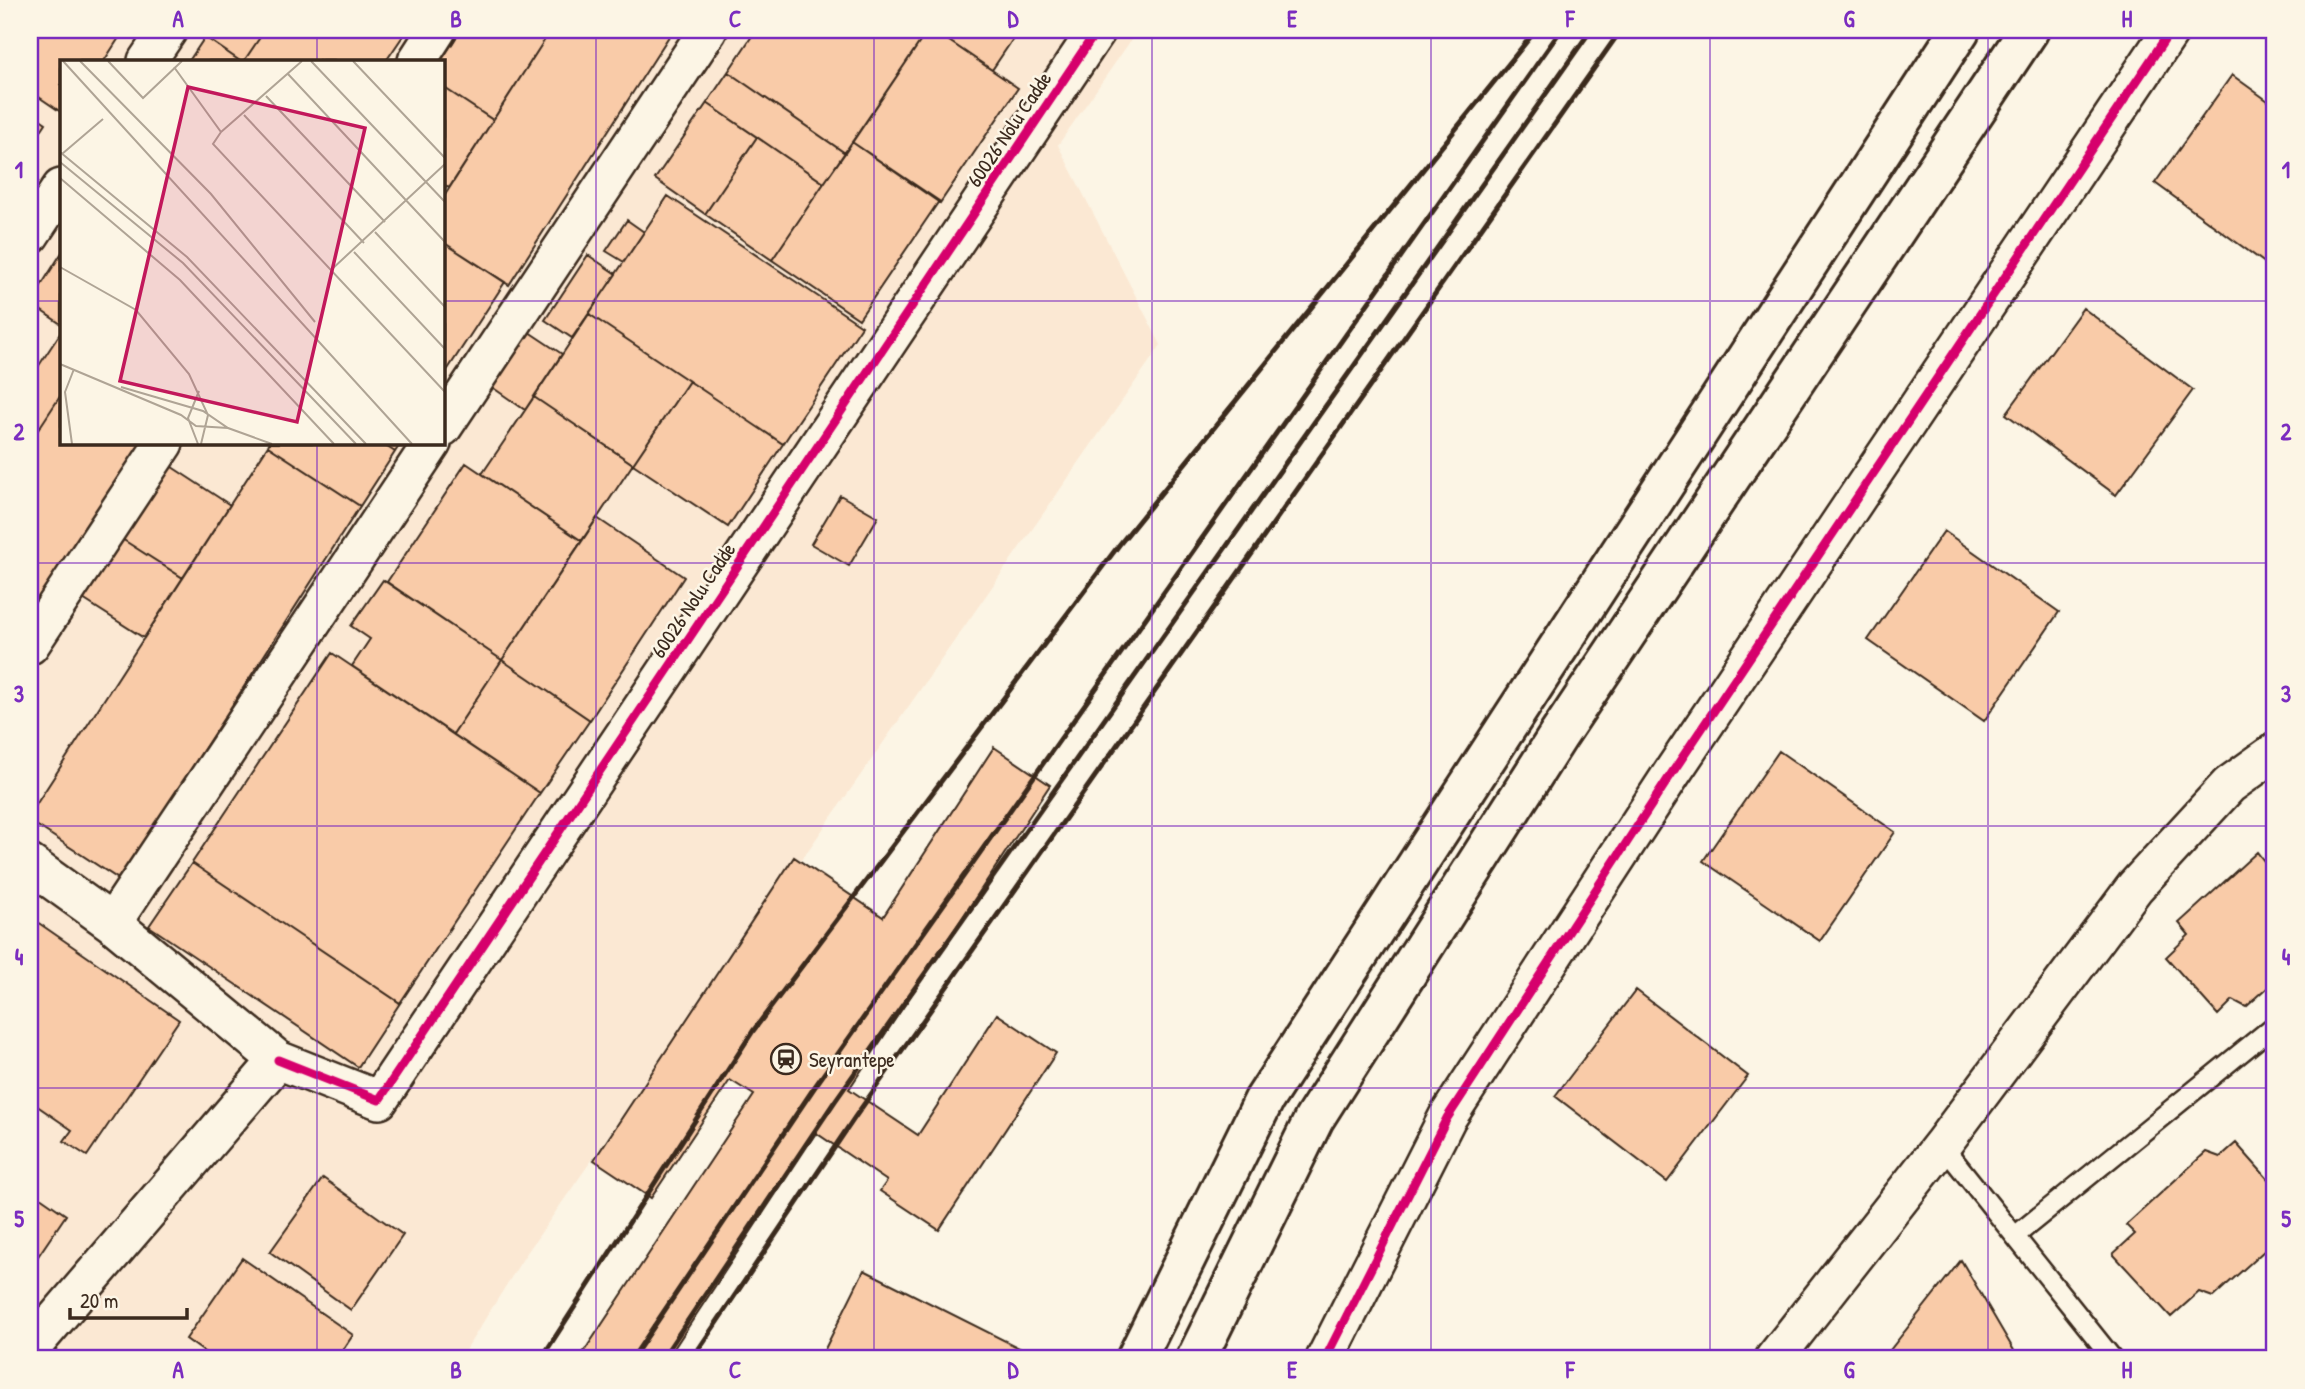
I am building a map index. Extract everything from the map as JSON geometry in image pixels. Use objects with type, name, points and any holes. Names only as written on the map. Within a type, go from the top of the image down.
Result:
[{"type":"street","points":[[148,60],[168,30]]},
{"type":"street","points":[[417,60],[437,30]]},
{"type":"street","points":[[444,426],[708,30]]},
{"type":"street","name":"60026 Nolu Cadde","points":[[278,1060],[379,1100],[1097,30]]},
{"type":"street","points":[[1136,1359],[1264,1100],[1960,30]]},
{"type":"street","points":[[1196,1359],[1314,1119],[1565,724],[2029,30]]},
{"type":"street","points":[[1325,1359],[1447,1118],[1672,773],[2171,30]]},
{"type":"street","points":[[30,235],[60,190]]},
{"type":"street","points":[[30,645],[163,444]]},
{"type":"street","points":[[112,923],[431,444]]},
{"type":"street","points":[[1774,1359],[1942,1145],[2135,887],[2229,785],[2275,752]]},
{"type":"street","points":[[2229,785],[2275,782]]},
{"type":"street","points":[[30,864],[112,923],[278,1060],[30,1349]]},
{"type":"lane","points":[[2015,1236],[2275,1025]]},
{"type":"lane","points":[[1942,1145],[2113,1359]]},
{"type":"shaded area","points":[[30,30],[1138,30],[1058,145],[1161,345],[524,1257],[460,1359],[30,1359]]},
{"type":"building","points":[[30,30],[124,30],[105,60],[60,60],[60,111],[30,91]]},
{"type":"building","points":[[210,30],[265,30],[245,60],[239,60],[205,37]]},
{"type":"building","points":[[265,30],[407,30],[387,60],[245,60]]},
{"type":"building","points":[[461,30],[551,30],[493,120],[444,88],[444,60],[442,60]]},
{"type":"building","points":[[551,30],[673,30],[509,285],[444,243],[444,196]]},
{"type":"building","points":[[756,30],[928,30],[845,153],[728,72]]},
{"type":"building","points":[[928,30],[933,30],[1018,88],[940,203],[852,142]]},
{"type":"building","points":[[933,30],[1019,30],[992,70]]},
{"type":"building","points":[[205,37],[239,60],[190,60]]},
{"type":"building","points":[[728,72],[845,153],[824,183],[707,103]]},
{"type":"building","points":[[2232,75],[2275,106],[2275,256],[2269,266],[2155,183]]},
{"type":"building","points":[[444,88],[493,120],[449,188],[444,185]]},
{"type":"building","points":[[707,103],[757,137],[705,214],[655,179]]},
{"type":"building","points":[[30,112],[46,123],[30,147]]},
{"type":"building","points":[[757,137],[824,183],[772,260],[705,214]]},
{"type":"building","points":[[852,142],[939,201],[859,319],[772,260]]},
{"type":"building","points":[[668,196],[862,326],[783,444],[589,314]]},
{"type":"building","points":[[627,220],[644,232],[624,262],[606,251]]},
{"type":"building","points":[[444,243],[505,282],[448,369],[444,366]]},
{"type":"building","points":[[588,255],[616,274],[572,338],[545,320]]},
{"type":"building","points":[[60,256],[60,323],[30,303]]},
{"type":"building","points":[[2083,308],[2193,390],[2116,495],[2006,414]]},
{"type":"building","points":[[589,314],[689,381],[633,464],[534,397]]},
{"type":"building","points":[[526,330],[562,354],[525,410],[489,385]]},
{"type":"building","points":[[60,334],[60,397],[30,442],[30,371],[34,373]]},
{"type":"building","points":[[689,381],[783,444],[728,527],[633,464]]},
{"type":"building","points":[[60,397],[60,444],[145,444],[30,617],[30,442]]},
{"type":"building","points":[[534,397],[633,464],[582,541],[482,474]]},
{"type":"building","points":[[383,444],[395,452],[360,506],[268,446]]},
{"type":"building","points":[[383,444],[400,444],[395,452]]},
{"type":"building","points":[[268,446],[360,506],[120,880],[30,821],[30,814]]},
{"type":"building","points":[[466,463],[582,541],[502,660],[387,582]]},
{"type":"building","points":[[169,465],[230,505],[183,578],[122,539]]},
{"type":"building","points":[[840,495],[878,517],[849,566],[811,544]]},
{"type":"building","points":[[597,518],[684,577],[590,720],[502,660]]},
{"type":"building","points":[[1944,531],[2059,612],[1984,721],[1868,640]]},
{"type":"building","points":[[122,539],[183,578],[144,638],[83,599]]},
{"type":"building","points":[[383,580],[502,660],[453,734],[352,666],[370,639],[351,626]]},
{"type":"building","points":[[332,653],[540,793],[400,1003],[192,863]]},
{"type":"building","points":[[502,660],[590,720],[540,793],[453,734]]},
{"type":"building","name":"Seyrantepe","points":[[994,747],[1050,785],[849,1089],[918,1135],[997,1014],[1056,1053],[939,1230],[880,1191],[887,1181],[816,1133],[667,1359],[579,1359],[754,1095],[730,1080],[651,1198],[594,1160],[794,857],[883,917]]},
{"type":"building","points":[[1779,751],[1895,832],[1820,941],[1703,861]]},
{"type":"building","points":[[2275,851],[2275,981],[2246,1007],[2233,1000],[2218,1015],[2166,957],[2189,935],[2179,923],[2257,852],[2264,861]]},
{"type":"building","points":[[192,863],[400,1003],[358,1067],[149,926]]},
{"type":"building","points":[[30,917],[179,1020],[87,1156],[64,1141],[72,1130],[30,1101]]},
{"type":"building","points":[[1636,990],[1748,1076],[1667,1182],[1555,1096]]},
{"type":"building","points":[[2236,1143],[2275,1187],[2275,1219],[2270,1224],[2275,1231],[2275,1241],[2213,1297],[2199,1292],[2171,1317],[2113,1254],[2135,1234],[2126,1225],[2206,1152],[2220,1157]]},
{"type":"building","points":[[323,1178],[403,1235],[351,1310],[270,1252]]},
{"type":"building","points":[[30,1190],[66,1215],[30,1268]]},
{"type":"building","points":[[242,1258],[353,1335],[337,1359],[214,1359],[186,1339]]},
{"type":"building","points":[[1961,1260],[2019,1359],[1883,1359]]},
{"type":"building","points":[[864,1270],[1041,1359],[820,1359]]},
{"type":"railway","points":[[541,1359],[753,1031],[1119,545],[1536,30]]},
{"type":"railway","points":[[632,1359],[816,1085],[1561,30]]},
{"type":"railway","points":[[662,1359],[835,1101],[1591,30]]},
{"type":"railway","points":[[692,1359],[855,1117],[1621,30]]},
{"type":"cycle path","points":[[278,1060],[379,1100],[1097,30]]},
{"type":"cycle path","points":[[1325,1359],[1447,1118],[1672,773],[2171,30]]},
{"type":"place","name":"Seyrantepe","points":[[786,1059]]}]
